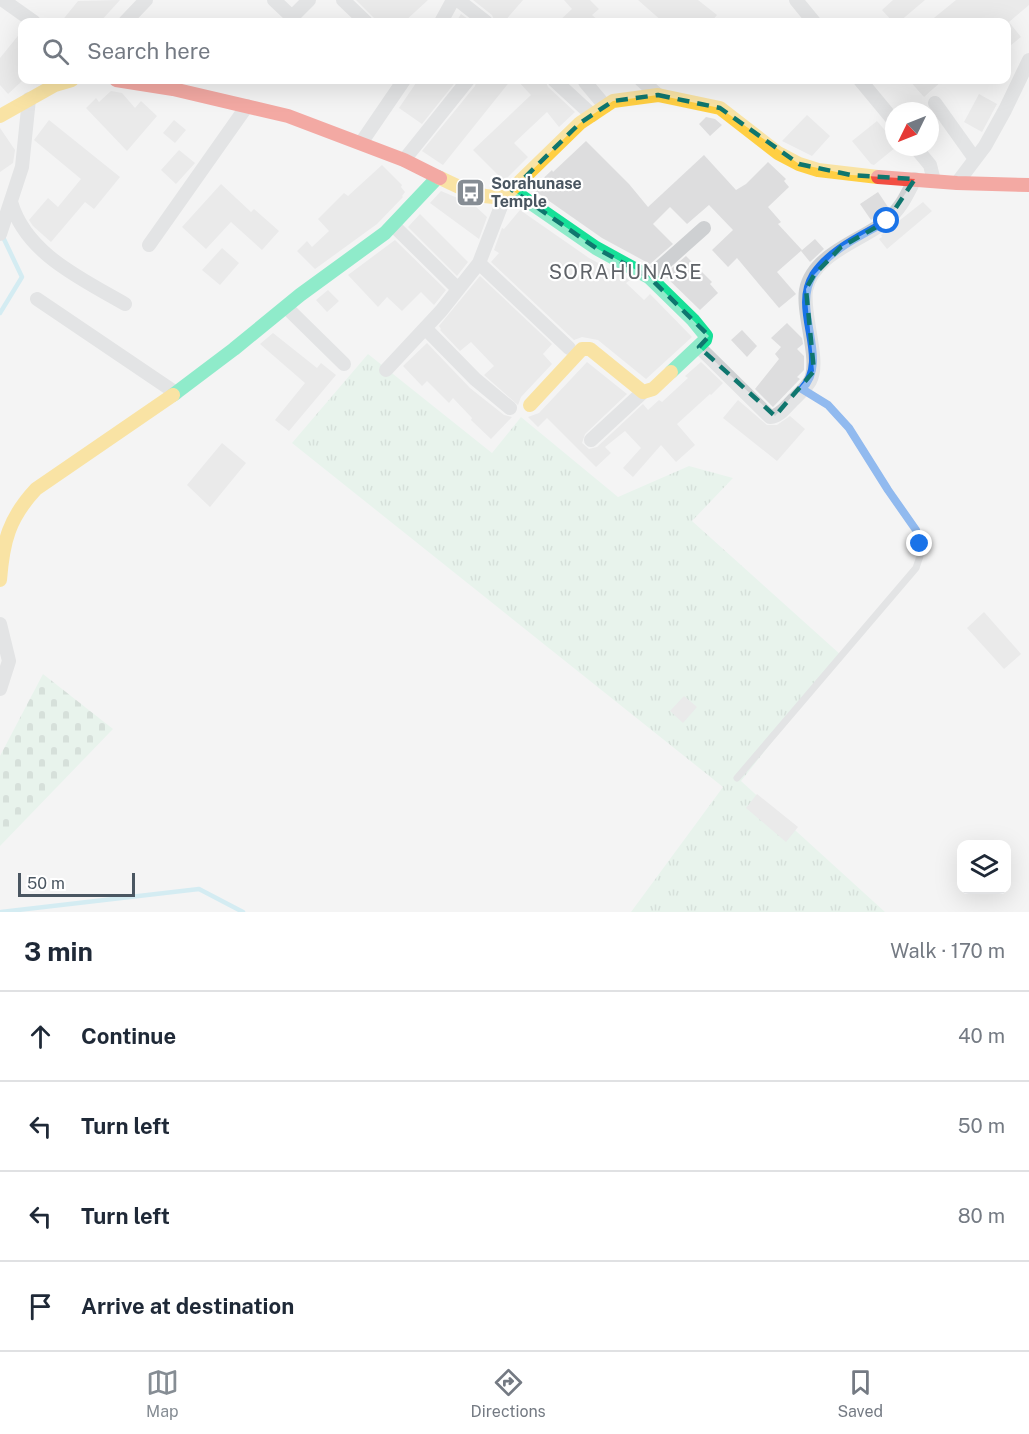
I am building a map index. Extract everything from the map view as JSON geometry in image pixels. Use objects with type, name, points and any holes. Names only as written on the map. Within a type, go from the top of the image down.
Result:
[{"type":"street","points":[[3,0],[28,18]]},
{"type":"street","points":[[129,18],[146,0]]},
{"type":"street","points":[[274,0],[292,17],[309,0]]},
{"type":"street","points":[[343,0],[362,18]]},
{"type":"street","points":[[444,18],[456,0],[481,18]]},
{"type":"street","points":[[796,0],[811,18]]},
{"type":"street","points":[[957,183],[985,146],[1029,60]]},
{"type":"street","points":[[0,116],[59,84]]},
{"type":"street","points":[[141,84],[173,89],[288,116],[404,160],[470,192],[496,198],[509,193]]},
{"type":"street","points":[[361,143],[401,84]]},
{"type":"street","points":[[404,160],[465,84]]},
{"type":"street","points":[[558,84],[592,115]]},
{"type":"street","points":[[587,84],[605,106]]},
{"type":"street","points":[[645,84],[658,96]]},
{"type":"street","points":[[863,84],[885,110]]},
{"type":"street","points":[[386,370],[441,311],[479,263],[509,193],[580,123],[613,101],[658,96],[720,108],[778,153],[799,164],[818,170],[851,175],[957,183],[1029,185]]},
{"type":"street","points":[[2,228],[22,167],[29,99]]},
{"type":"street","points":[[149,245],[248,106]]},
{"type":"street","points":[[939,109],[975,159]]},
{"type":"street","points":[[922,156],[930,165],[934,181]]},
{"type":"street","points":[[0,580],[2,549],[9,525],[20,505],[36,489],[176,393],[393,225],[438,177]]},
{"type":"street","points":[[699,346],[770,417],[782,411],[810,382],[814,371],[807,289],[814,275],[841,247],[887,221],[900,207],[915,179]]},
{"type":"street","points":[[509,193],[596,249],[650,277],[703,330],[706,336],[705,340],[653,389],[644,392],[591,440]]},
{"type":"street","points":[[10,202],[15,216],[25,231],[45,253],[72,273],[126,304]]},
{"type":"street","points":[[393,225],[458,289]]},
{"type":"street","points":[[650,277],[704,228]]},
{"type":"street","points":[[479,263],[569,348]]},
{"type":"street","points":[[37,299],[176,393]]},
{"type":"street","points":[[286,307],[344,364]]},
{"type":"street","points":[[425,328],[475,379],[510,408]]},
{"type":"street","points":[[530,405],[582,349],[586,348],[644,392]]},
{"type":"street","points":[[0,624],[9,661],[0,689]]},
{"type":"lane","points":[[737,778],[916,568],[920,556],[916,530],[849,428],[828,405],[802,389]]},
{"type":"highlighted area","points":[[658,95],[720,108],[799,164],[851,175],[915,179],[887,221],[841,247],[814,275],[806,289],[814,371],[775,416],[699,347],[709,336],[649,277],[596,248],[512,190],[580,123],[613,101]]},
{"type":"green space","points":[[368,354],[492,453],[521,417],[618,497],[689,466],[733,478],[692,521],[841,655],[741,781],[885,912],[631,912],[723,787],[292,443]]},
{"type":"green space","points":[[43,674],[113,729],[0,846],[0,756]]},
{"type":"building","points":[[120,0],[104,18],[64,18],[78,1]]},
{"type":"building","points":[[356,0],[428,0],[408,18],[374,18]]},
{"type":"building","points":[[473,0],[523,0],[507,18],[493,18]]},
{"type":"building","points":[[564,0],[590,0],[599,9],[592,15],[595,18],[562,18],[572,9]]},
{"type":"building","points":[[638,0],[698,0],[717,15],[714,18],[658,18]]},
{"type":"building","points":[[893,0],[925,0],[904,18],[889,18],[882,10]]},
{"type":"building","points":[[956,0],[1029,0],[1029,5],[1011,20],[1011,18],[934,18]]},
{"type":"building","points":[[1011,24],[1021,37],[1011,45]]},
{"type":"building","points":[[18,36],[19,84],[8,94],[0,85],[0,58]]},
{"type":"building","points":[[415,84],[454,84],[422,124],[399,108]]},
{"type":"building","points":[[476,84],[508,84],[443,165],[422,151]]},
{"type":"building","points":[[521,84],[547,84],[575,112],[559,127],[547,112],[514,143],[528,157],[504,181],[473,150],[531,95]]},
{"type":"building","points":[[913,84],[939,84],[924,97]]},
{"type":"building","points":[[111,91],[122,93],[135,108],[141,101],[157,116],[127,151],[86,108],[96,98],[99,102]]},
{"type":"building","points":[[979,94],[997,104],[982,132],[964,122]]},
{"type":"building","points":[[807,115],[830,136],[812,156],[782,141]]},
{"type":"building","points":[[706,117],[715,119],[722,125],[710,136],[699,124]]},
{"type":"building","points":[[49,120],[120,177],[94,209],[85,202],[51,242],[29,220],[48,198],[58,207],[81,179],[34,140]]},
{"type":"building","points":[[174,120],[186,130],[175,143],[163,133]]},
{"type":"building","points":[[877,121],[885,130],[885,156],[874,165],[871,164],[852,141]]},
{"type":"building","points":[[0,128],[15,150],[13,163],[0,172]]},
{"type":"building","points":[[586,141],[629,184],[648,207],[704,155],[736,190],[746,184],[768,162],[786,179],[784,181],[789,187],[768,207],[781,222],[778,224],[802,250],[777,272],[796,294],[779,308],[737,258],[728,267],[712,250],[733,230],[709,205],[687,224],[670,207],[653,224],[673,244],[650,264],[602,238],[532,189]]},
{"type":"building","points":[[179,150],[195,163],[176,184],[161,170]]},
{"type":"building","points":[[382,165],[402,185],[405,192],[403,197],[377,224],[315,269],[297,251],[307,241],[312,247],[329,231],[318,219],[344,193],[348,196]]},
{"type":"building","points":[[221,184],[251,212],[254,209],[279,231],[262,250],[231,222],[206,249],[182,227]]},
{"type":"building","points":[[441,191],[474,205],[487,217],[479,239],[430,203]]},
{"type":"building","points":[[878,192],[888,207],[871,220],[860,204]]},
{"type":"building","points":[[923,202],[932,211],[887,249],[879,239],[881,235]]},
{"type":"building","points":[[520,210],[589,258],[630,280],[626,283],[644,300],[650,294],[692,337],[646,379],[598,340],[582,337],[574,340],[491,262],[499,253],[494,250],[502,228],[504,229]]},
{"type":"building","points":[[420,214],[468,262],[457,276],[408,227]]},
{"type":"building","points":[[815,239],[824,249],[810,262],[801,251]]},
{"type":"building","points":[[395,240],[446,290],[434,305],[421,292],[402,311],[387,297],[378,307],[348,275]]},
{"type":"building","points":[[222,248],[239,263],[220,285],[202,270]]},
{"type":"building","points":[[686,256],[712,282],[710,284],[718,293],[700,310],[664,275]]},
{"type":"building","points":[[480,276],[552,344],[543,354],[552,364],[521,397],[518,405],[484,375],[494,366],[471,342],[460,351],[440,330],[439,326]]},
{"type":"building","points":[[328,290],[339,301],[327,312],[316,300]]},
{"type":"building","points":[[787,323],[802,338],[803,344],[797,349],[804,356],[804,370],[797,377],[800,379],[773,407],[755,389],[779,359],[775,354],[781,347],[771,338]]},
{"type":"building","points":[[742,330],[757,346],[747,357],[731,340]]},
{"type":"building","points":[[273,333],[317,368],[321,363],[336,375],[289,431],[275,420],[305,383],[260,344]]},
{"type":"building","points":[[427,343],[470,388],[504,415],[512,417],[491,439],[453,398],[449,403],[427,381],[422,386],[403,366]]},
{"type":"building","points":[[587,362],[627,394],[585,434],[582,443],[589,449],[597,447],[643,404],[648,410],[659,400],[662,402],[688,378],[685,376],[701,362],[723,383],[677,424],[695,445],[676,462],[661,445],[633,477],[623,468],[641,448],[625,431],[605,447],[611,453],[596,467],[547,418],[538,427],[528,417],[539,413]]},
{"type":"building","points":[[738,400],[767,425],[777,425],[790,416],[805,429],[777,461],[723,418]]},
{"type":"building","points":[[222,443],[246,463],[210,507],[187,485]]},
{"type":"building","points":[[984,612],[1021,654],[1004,669],[967,628]]},
{"type":"building","points":[[684,696],[697,707],[683,723],[670,711]]},
{"type":"building","points":[[757,794],[798,827],[786,842],[746,808]]},
{"type":"waterway","points":[[0,313],[22,277],[2,235]]},
{"type":"waterway","points":[[1,912],[199,889],[243,912]]},
{"type":"traffic: fast","points":[[173,395],[300,295],[385,233],[438,177]]},
{"type":"traffic: fast","points":[[512,190],[596,248],[649,277],[693,320],[706,336],[705,340],[671,372]]},
{"type":"traffic: slow","points":[[0,116],[58,84]]},
{"type":"traffic: slow","points":[[440,178],[480,195],[505,196],[580,123],[613,101],[658,95],[720,108],[778,153],[799,164],[818,170],[878,177]]},
{"type":"traffic: slow","points":[[530,405],[582,349],[590,349],[643,392],[653,389],[671,372]]},
{"type":"traffic: slow","points":[[0,580],[3,553],[9,531],[19,510],[36,489],[173,395]]},
{"type":"traffic: jam","points":[[141,84],[173,89],[288,116],[404,160],[440,178]]},
{"type":"traffic: jam","points":[[878,177],[957,183],[1029,185]]},
{"type":"place","name":"Sorahunase Temple","points":[[470,192]]},
{"type":"district","name":"SORAHUNASE","points":[[626,272]]},
{"type":"route","points":[[887,221],[841,247],[824,262],[814,275],[807,289],[807,314],[814,371],[810,382],[802,389],[828,405],[849,428],[916,530],[920,544]]}]
